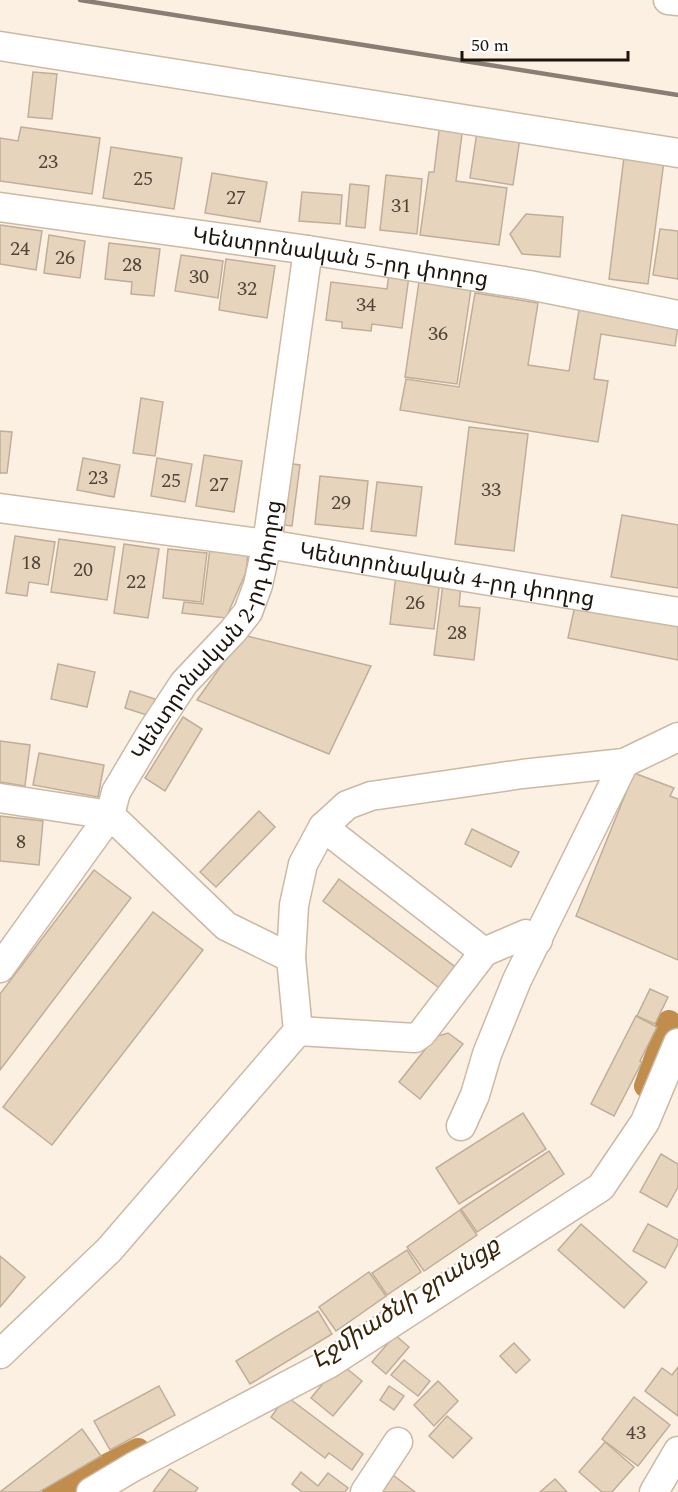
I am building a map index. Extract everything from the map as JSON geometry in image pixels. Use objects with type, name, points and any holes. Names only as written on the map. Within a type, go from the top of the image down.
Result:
[{"type":"street","points":[[668,0],[678,2]]},
{"type":"street","points":[[0,46],[678,153]]},
{"type":"street","name":"Կենտրոնական 5-րդ փողոց","points":[[0,207],[308,250],[529,285],[678,315]]},
{"type":"street","name":"Կենտրոնական 2-րդ փողոց","points":[[0,968],[110,815],[116,792],[184,683],[249,612],[267,544],[308,250]]},
{"type":"street","name":"Կենտրոնական 4-րդ փողոց","points":[[0,508],[267,544],[678,612]]},
{"type":"street","points":[[0,1354],[110,1250],[298,1031],[291,957],[294,905],[303,864],[323,827],[347,805],[371,796],[522,774],[624,763],[678,737]]},
{"type":"street","points":[[461,1126],[476,1095],[487,1054],[517,980],[624,763]]},
{"type":"street","points":[[0,798],[110,815],[226,926],[291,957]]},
{"type":"street","points":[[323,827],[484,951]]},
{"type":"street","points":[[298,1031],[415,1038],[422,1033],[484,951],[526,934],[538,940]]},
{"type":"street","points":[[91,1492],[133,1467],[330,1363],[601,1187],[645,1122],[678,1043]]},
{"type":"street","points":[[365,1492],[398,1442]]},
{"type":"street","points":[[654,1492],[678,1450]]},
{"type":"building","points":[[33,72],[57,74],[52,119],[28,117]]},
{"type":"building","points":[[440,123],[463,126],[456,181],[507,188],[499,245],[420,235],[429,172],[434,172]]},
{"type":"building","points":[[21,127],[100,138],[92,194],[0,181],[0,138],[18,141]]},
{"type":"building","points":[[477,132],[520,138],[513,185],[470,178]]},
{"type":"building","points":[[111,147],[182,158],[174,209],[103,198]]},
{"type":"building","points":[[624,157],[664,161],[648,284],[609,279]]},
{"type":"building","points":[[212,173],[267,182],[260,222],[205,213]]},
{"type":"building","points":[[386,175],[422,179],[417,234],[380,230]]},
{"type":"building","points":[[350,184],[369,186],[365,228],[346,226]]},
{"type":"building","points":[[302,192],[342,195],[340,224],[299,221]]},
{"type":"building","points":[[526,214],[563,217],[560,257],[522,254],[510,234]]},
{"type":"building","points":[[0,225],[42,231],[36,270],[0,264]]},
{"type":"building","points":[[660,229],[678,231],[678,279],[653,275]]},
{"type":"building","points":[[49,235],[85,241],[80,278],[44,273]]},
{"type":"building","points":[[109,243],[160,249],[154,296],[131,294],[132,282],[105,279]]},
{"type":"building","points":[[181,255],[223,261],[218,298],[175,291]]},
{"type":"building","points":[[226,259],[275,266],[267,318],[219,310]]},
{"type":"building","points":[[389,273],[409,276],[402,328],[372,324],[371,331],[342,328],[342,322],[326,320],[331,282],[387,289]]},
{"type":"building","points":[[419,282],[471,289],[457,384],[405,377]]},
{"type":"building","points":[[475,293],[538,303],[528,365],[569,371],[579,310],[678,326],[675,346],[601,334],[594,379],[608,381],[598,442],[400,410],[406,379],[459,387]]},
{"type":"building","points":[[141,398],[163,402],[155,456],[133,453]]},
{"type":"building","points":[[469,427],[528,434],[514,551],[455,544]]},
{"type":"building","points":[[0,431],[12,432],[7,473],[0,473]]},
{"type":"building","points":[[204,455],[242,461],[234,512],[196,506]]},
{"type":"building","points":[[83,458],[120,465],[114,497],[77,490]]},
{"type":"building","points":[[157,458],[192,464],[185,502],[151,496]]},
{"type":"building","points":[[285,463],[300,465],[292,526],[277,524]]},
{"type":"building","points":[[320,476],[368,481],[363,529],[315,524]]},
{"type":"building","points":[[377,482],[422,487],[416,536],[371,531]]},
{"type":"building","points":[[622,515],[678,525],[678,588],[611,577]]},
{"type":"building","points":[[15,536],[55,542],[48,585],[29,582],[27,596],[6,593]]},
{"type":"building","points":[[59,539],[115,547],[107,600],[51,592]]},
{"type":"building","points":[[124,544],[159,549],[148,618],[114,613]]},
{"type":"building","points":[[210,548],[248,552],[246,572],[226,618],[182,613],[184,602],[203,604]]},
{"type":"building","points":[[168,549],[207,553],[201,602],[163,598]]},
{"type":"building","points":[[396,575],[440,580],[434,629],[390,624]]},
{"type":"building","points":[[443,584],[461,586],[459,606],[480,608],[474,660],[434,655]]},
{"type":"building","points":[[577,596],[678,618],[678,660],[568,638]]},
{"type":"building","points":[[243,635],[371,666],[329,754],[197,700]]},
{"type":"building","points":[[58,664],[95,672],[87,707],[51,699]]},
{"type":"building","points":[[130,691],[155,699],[150,716],[125,708]]},
{"type":"building","points":[[183,717],[202,729],[165,791],[145,778]]},
{"type":"building","points":[[0,741],[30,745],[25,786],[0,782]]},
{"type":"building","points":[[39,753],[104,765],[98,797],[33,785]]},
{"type":"building","points":[[634,773],[674,788],[670,796],[678,799],[678,960],[576,916]]},
{"type":"building","points":[[259,811],[275,827],[216,887],[200,872]]},
{"type":"building","points":[[0,816],[43,821],[39,865],[0,861]]},
{"type":"building","points":[[472,829],[519,852],[511,867],[465,844]]},
{"type":"building","points":[[94,870],[131,898],[0,1070],[0,994]]},
{"type":"building","points":[[339,879],[458,969],[442,990],[323,901]]},
{"type":"building","points":[[153,912],[203,950],[52,1145],[3,1107]]},
{"type":"building","points":[[650,989],[668,997],[655,1024],[637,1016]]},
{"type":"building","points":[[636,1016],[657,1027],[614,1116],[591,1104]]},
{"type":"building","points":[[448,1033],[463,1044],[420,1099],[399,1082],[435,1037]]},
{"type":"building","points":[[523,1113],[546,1149],[459,1204],[436,1168]]},
{"type":"building","points":[[549,1151],[564,1174],[477,1232],[461,1209]]},
{"type":"building","points":[[661,1154],[678,1164],[678,1187],[667,1207],[640,1192]]},
{"type":"building","points":[[460,1210],[477,1235],[424,1271],[407,1247]]},
{"type":"building","points":[[581,1224],[647,1282],[624,1308],[558,1250]]},
{"type":"building","points":[[648,1224],[678,1240],[665,1268],[633,1251]]},
{"type":"building","points":[[407,1250],[421,1272],[387,1295],[372,1273]]},
{"type":"building","points":[[0,1256],[25,1277],[0,1307]]},
{"type":"building","points":[[369,1272],[386,1296],[336,1331],[319,1307]]},
{"type":"building","points":[[318,1311],[332,1334],[250,1384],[236,1361]]},
{"type":"building","points":[[395,1335],[409,1347],[386,1374],[372,1362]]},
{"type":"building","points":[[514,1343],[530,1360],[516,1373],[500,1356]]},
{"type":"building","points":[[404,1360],[430,1381],[418,1396],[391,1375]]},
{"type":"building","points":[[340,1363],[362,1381],[333,1416],[311,1398]]},
{"type":"building","points":[[678,1367],[678,1416],[645,1391],[662,1368],[672,1375]]},
{"type":"building","points":[[438,1381],[458,1401],[434,1426],[414,1405]]},
{"type":"building","points":[[159,1386],[175,1415],[110,1450],[94,1421]]},
{"type":"building","points":[[389,1386],[404,1396],[394,1410],[380,1400]]},
{"type":"building","points":[[286,1396],[363,1454],[352,1470],[329,1453],[325,1458],[271,1417]]},
{"type":"building","points":[[634,1397],[670,1425],[638,1466],[602,1439]]},
{"type":"building","points":[[447,1416],[472,1438],[453,1458],[429,1436]]},
{"type":"building","points":[[82,1429],[101,1456],[39,1492],[0,1492]]},
{"type":"building","points":[[605,1442],[634,1467],[612,1492],[602,1492],[579,1472]]},
{"type":"building","points":[[170,1469],[198,1488],[195,1492],[153,1492]]},
{"type":"building","points":[[301,1472],[318,1486],[328,1473],[348,1488],[345,1492],[302,1492],[292,1484]]},
{"type":"building","points":[[393,1475],[415,1492],[381,1492]]},
{"type":"building","points":[[555,1479],[567,1492],[540,1492]]},
{"type":"waterway","name":"Էջմիածնի ջրանցք","points":[[646,1086],[669,1022]]},
{"type":"waterway","name":"Էջմիածնի ջրանցք","points":[[54,1492],[138,1450]]},
{"type":"railway","points":[[80,0],[678,95]]}]
